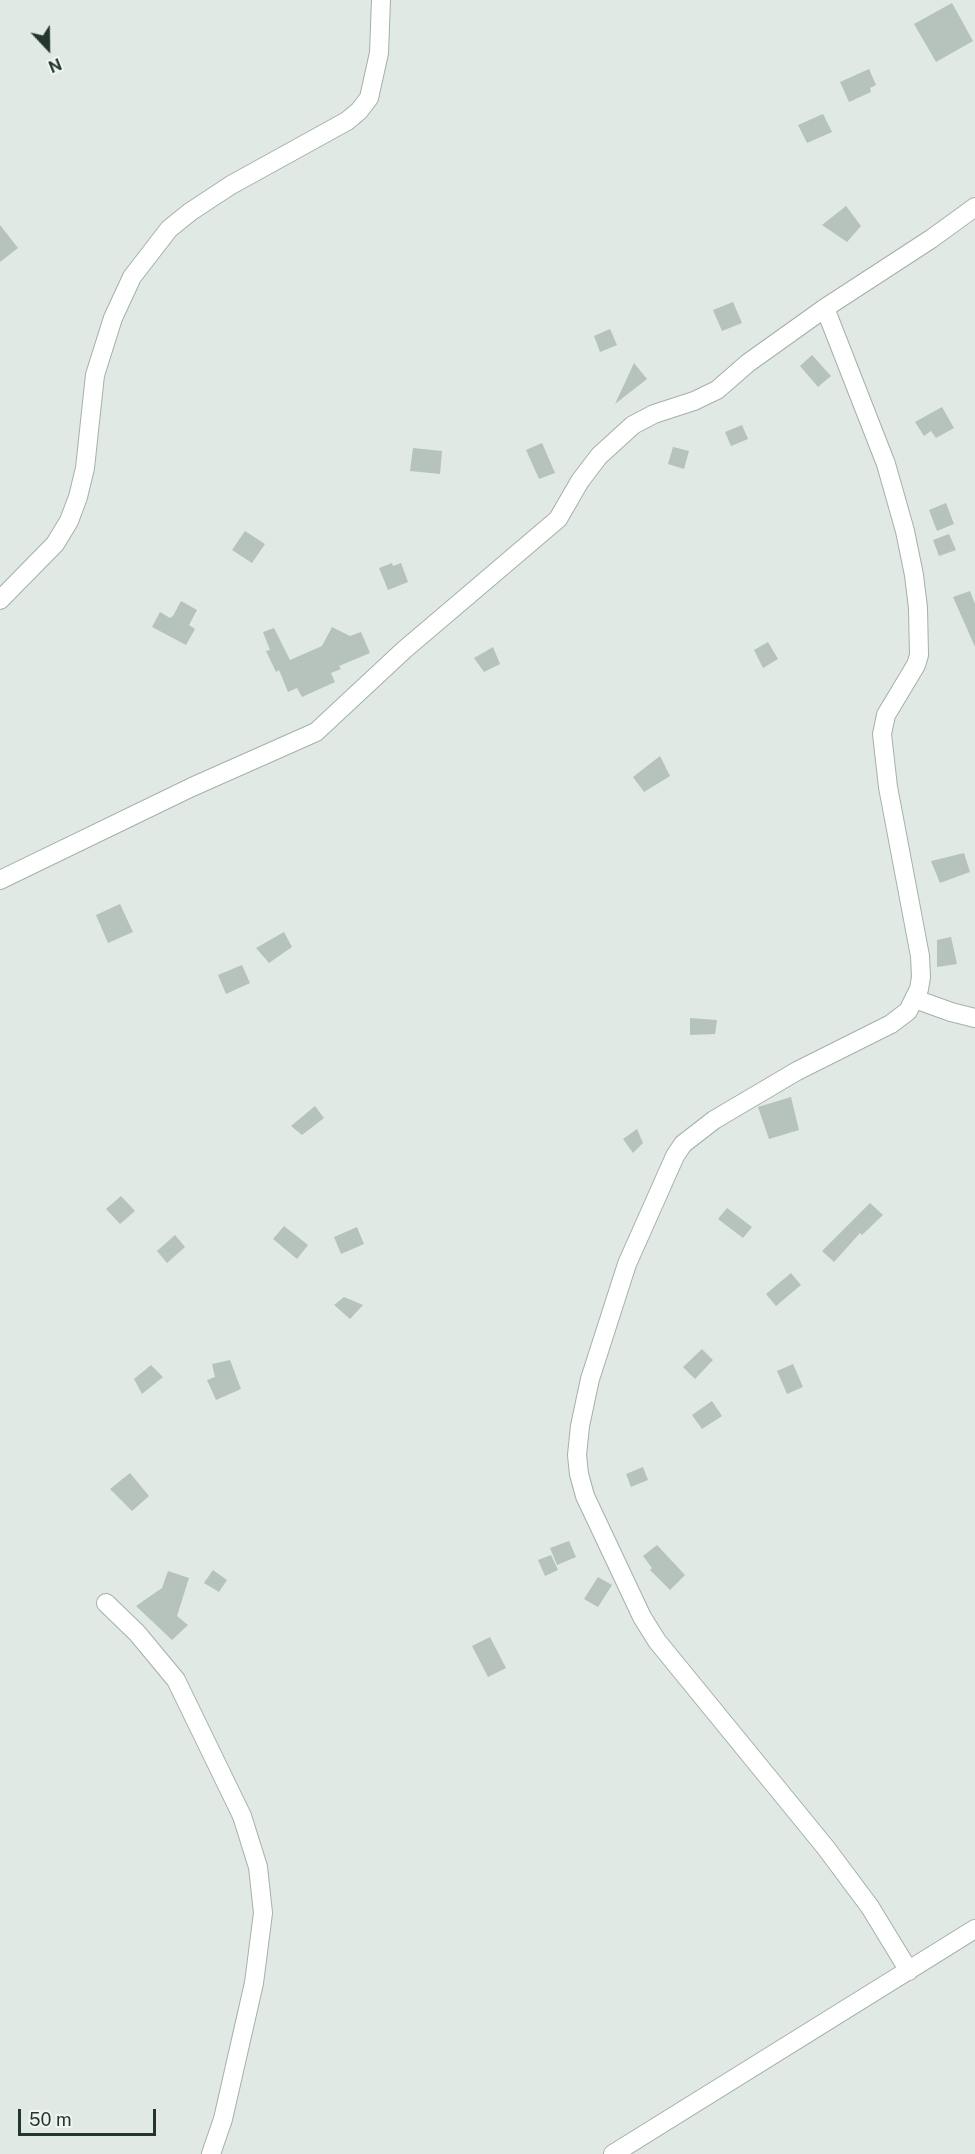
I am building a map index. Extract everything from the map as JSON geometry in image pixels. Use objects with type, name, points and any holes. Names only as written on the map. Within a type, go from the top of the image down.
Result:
[{"type":"street","points":[[0,600],[55,544],[69,521],[86,468],[95,375],[113,318],[132,277],[169,229],[190,212],[231,185],[359,111],[369,98],[379,52],[381,0]]},
{"type":"street","points":[[0,880],[192,787],[316,732],[404,650],[558,519],[580,481],[614,441],[633,425],[654,414],[694,401],[717,390],[748,363],[825,308],[931,239],[975,207]]},
{"type":"street","points":[[825,308],[885,464],[905,531],[914,575],[918,608],[919,655],[916,665],[886,715],[882,734],[888,787],[920,956],[921,977],[915,999],[908,1011],[891,1024],[797,1071],[714,1120],[683,1144],[657,1195],[623,1275],[590,1379],[580,1426],[577,1455],[585,1496],[642,1617],[657,1641],[826,1848],[870,1907],[909,1971]]},
{"type":"street","points":[[915,999],[975,1018]]},
{"type":"street","points":[[106,1603],[137,1633],[176,1680],[242,1816],[258,1867],[263,1913],[254,1983],[223,2119],[211,2154]]},
{"type":"street","points":[[613,2154],[975,1929]]},
{"type":"building","points":[[952,3],[973,41],[936,62],[914,24]]},
{"type":"building","points":[[869,69],[876,85],[870,88],[871,92],[849,102],[840,82]]},
{"type":"building","points":[[823,114],[832,132],[807,143],[798,125]]},
{"type":"building","points":[[846,206],[861,226],[847,242],[822,225]]},
{"type":"building","points":[[0,225],[18,248],[0,262]]},
{"type":"building","points":[[733,302],[742,323],[722,331],[713,310]]},
{"type":"building","points":[[610,329],[617,345],[600,352],[594,336]]},
{"type":"building","points":[[812,355],[831,376],[818,387],[800,366]]},
{"type":"building","points":[[634,363],[647,379],[615,404]]},
{"type":"building","points":[[942,407],[954,428],[936,438],[931,431],[924,436],[915,422]]},
{"type":"building","points":[[742,425],[748,439],[731,446],[725,432]]},
{"type":"building","points":[[542,443],[555,473],[539,479],[526,450]]},
{"type":"building","points":[[673,447],[689,451],[684,469],[668,464]]},
{"type":"building","points":[[413,448],[442,451],[440,474],[410,471]]},
{"type":"building","points":[[946,503],[954,524],[937,531],[929,510]]},
{"type":"building","points":[[245,531],[265,544],[252,563],[232,550]]},
{"type":"building","points":[[949,534],[956,550],[939,556],[933,540]]},
{"type":"building","points":[[392,563],[393,566],[401,563],[408,582],[388,590],[379,568]]},
{"type":"building","points":[[970,591],[975,604],[975,647],[953,597]]},
{"type":"building","points":[[181,601],[197,610],[189,625],[195,629],[186,645],[152,627],[160,612],[170,618],[173,616]]},
{"type":"building","points":[[332,627],[350,636],[361,632],[370,653],[339,666],[341,669],[331,673],[335,682],[302,697],[297,688],[288,692],[279,670],[276,672],[266,651],[270,650],[263,632],[274,628],[290,660],[322,646]]},
{"type":"building","points":[[768,642],[778,659],[763,668],[754,650]]},
{"type":"building","points":[[493,647],[500,664],[484,672],[474,658]]},
{"type":"building","points":[[660,756],[670,776],[644,792],[633,777]]},
{"type":"building","points":[[964,853],[970,872],[940,883],[931,861]]},
{"type":"building","points":[[120,904],[133,932],[108,943],[96,915]]},
{"type":"building","points":[[284,932],[292,947],[269,963],[256,948]]},
{"type":"building","points":[[951,937],[957,964],[937,967],[937,940]]},
{"type":"building","points":[[242,965],[250,983],[226,994],[218,975]]},
{"type":"building","points":[[690,1018],[717,1020],[715,1034],[690,1035]]},
{"type":"building","points":[[791,1097],[799,1130],[769,1139],[758,1107]]},
{"type":"building","points":[[315,1106],[324,1118],[302,1135],[291,1126]]},
{"type":"building","points":[[637,1129],[643,1143],[633,1153],[623,1139]]},
{"type":"building","points":[[121,1196],[135,1211],[120,1224],[106,1209]]},
{"type":"building","points":[[870,1203],[883,1215],[862,1235],[860,1233],[834,1262],[822,1251]]},
{"type":"building","points":[[727,1208],[752,1227],[743,1238],[718,1219]]},
{"type":"building","points":[[284,1226],[308,1245],[297,1259],[273,1239]]},
{"type":"building","points":[[357,1227],[364,1244],[341,1254],[334,1237]]},
{"type":"building","points":[[175,1235],[185,1247],[167,1263],[157,1251]]},
{"type":"building","points":[[791,1273],[801,1285],[776,1306],[766,1294]]},
{"type":"building","points":[[344,1297],[363,1305],[350,1319],[334,1305]]},
{"type":"building","points":[[702,1349],[713,1360],[695,1379],[683,1367]]},
{"type":"building","points":[[230,1360],[241,1389],[216,1400],[207,1380],[215,1377],[212,1364]]},
{"type":"building","points":[[793,1364],[803,1387],[787,1394],[777,1371]]},
{"type":"building","points":[[151,1365],[163,1377],[142,1394],[134,1379]]},
{"type":"building","points":[[712,1401],[722,1416],[702,1429],[692,1415]]},
{"type":"building","points":[[643,1467],[648,1480],[631,1487],[626,1474]]},
{"type":"building","points":[[130,1473],[149,1496],[132,1511],[110,1489]]},
{"type":"building","points":[[569,1541],[576,1557],[557,1565],[550,1548]]},
{"type":"building","points":[[657,1545],[685,1575],[670,1590],[650,1570],[652,1568],[643,1556]]},
{"type":"building","points":[[551,1555],[558,1570],[545,1576],[538,1560]]},
{"type":"building","points":[[213,1570],[227,1580],[219,1592],[204,1583]]},
{"type":"building","points":[[168,1571],[189,1578],[177,1616],[188,1625],[172,1640],[136,1606],[162,1588]]},
{"type":"building","points":[[598,1577],[612,1585],[598,1607],[584,1599]]},
{"type":"building","points":[[490,1637],[506,1668],[488,1677],[472,1646]]}]
